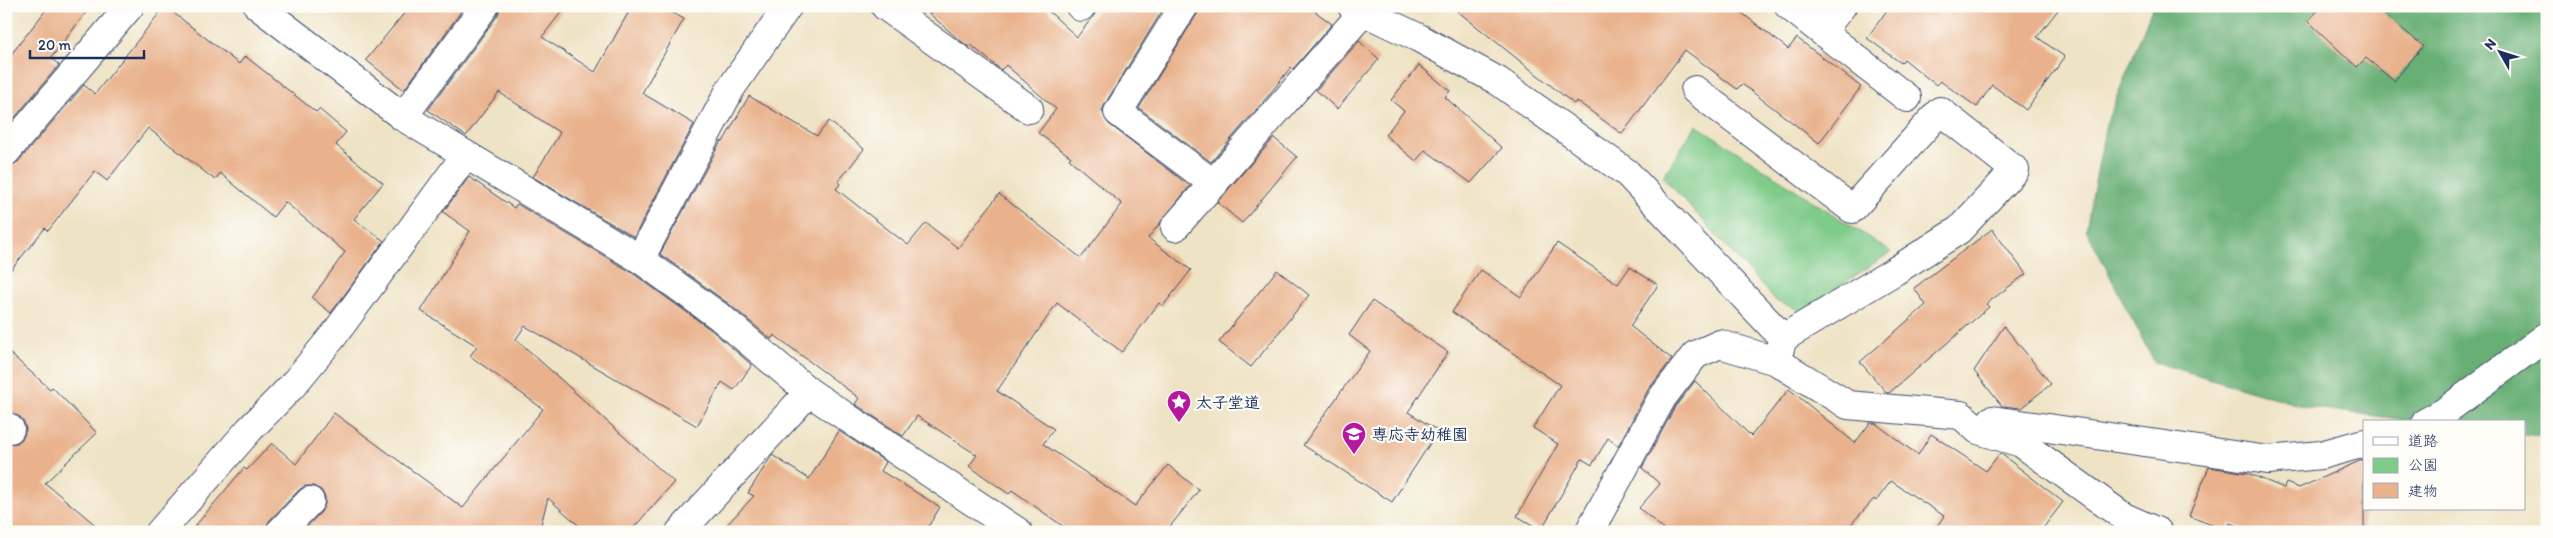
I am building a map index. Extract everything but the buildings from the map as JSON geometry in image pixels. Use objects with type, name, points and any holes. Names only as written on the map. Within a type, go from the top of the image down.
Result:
[{"type":"street","points":[[6,152],[130,6]]},
{"type":"street","points":[[258,6],[403,117],[465,156],[640,259],[720,317],[809,392],[1018,532]]},
{"type":"street","points":[[403,117],[485,6]]},
{"type":"street","points":[[640,259],[731,88],[788,6]]},
{"type":"street","points":[[885,6],[1029,109]]},
{"type":"street","points":[[1184,6],[1118,112],[1214,184]]},
{"type":"street","points":[[1789,6],[1907,98]]},
{"type":"street","points":[[1822,31],[1842,6]]},
{"type":"street","points":[[1175,227],[1214,184],[1358,9],[1419,38],[1498,81],[1627,173],[1780,350],[1848,404],[1961,415],[2268,460],[2321,455],[2363,443]]},
{"type":"street","points":[[1589,532],[1662,398],[1695,355],[1720,344],[1780,350],[1895,271],[1959,230],[2015,170],[1940,111],[1852,209],[1695,90]]},
{"type":"street","points":[[160,532],[249,430],[292,386],[334,335],[465,156]]},
{"type":"street","points":[[2430,420],[2444,412],[2547,336]]},
{"type":"street","points":[[680,532],[809,392]]},
{"type":"street","points":[[1961,415],[1978,430],[2020,443],[2119,524],[2158,532]]},
{"type":"street","points":[[280,532],[310,501]]},
{"type":"green space","points":[[2153,6],[2547,6],[2547,437],[2526,434],[2526,420],[2407,420],[2306,407],[2154,362],[2086,229],[2106,124]]},
{"type":"green space","points":[[1696,125],[1891,252],[1802,311],[1776,301],[1663,177]]},
{"type":"place","name":"太子堂道","points":[[1179,423]]},
{"type":"place","name":"専応寺幼稚園","points":[[1354,455]]}]
